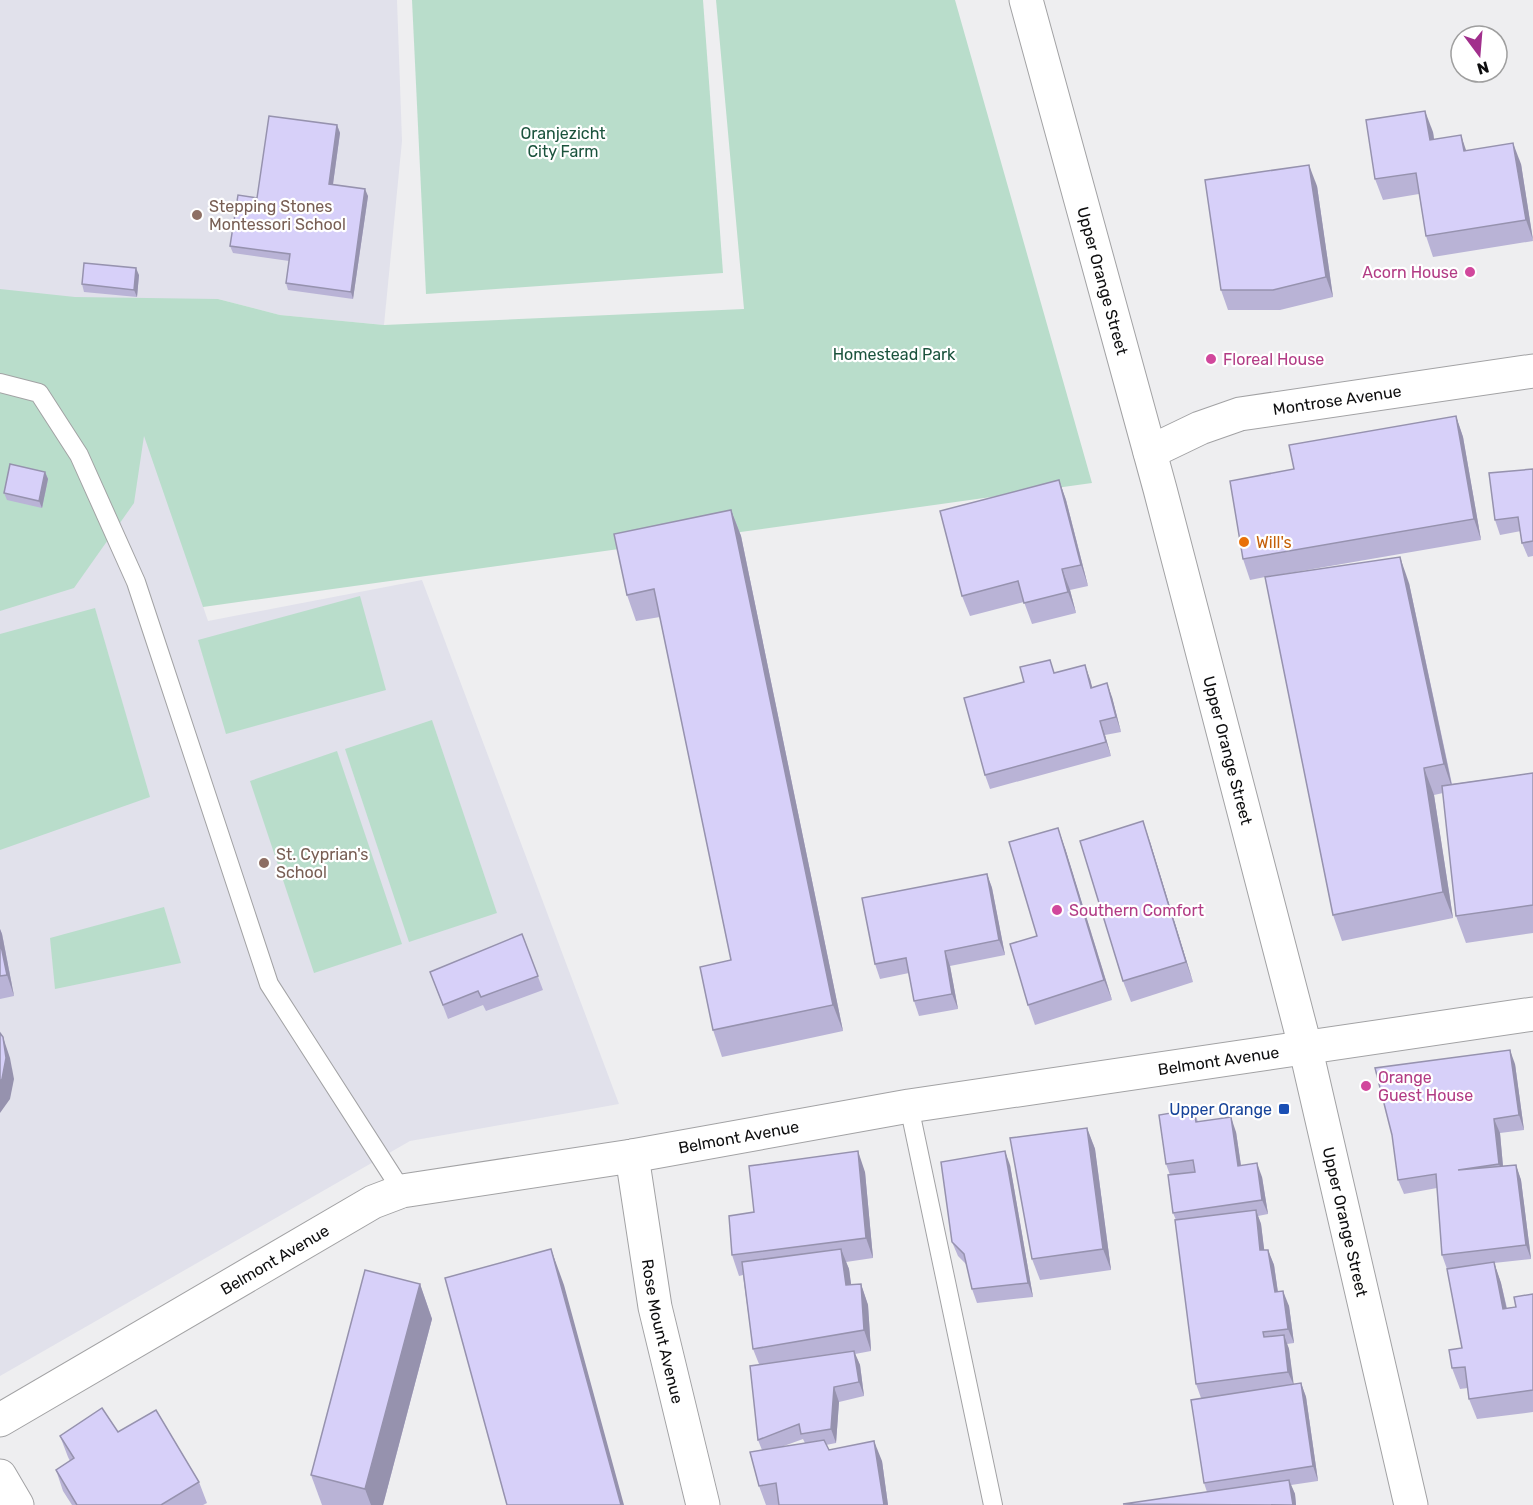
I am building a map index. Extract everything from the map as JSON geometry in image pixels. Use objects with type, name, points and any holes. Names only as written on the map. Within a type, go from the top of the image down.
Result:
[{"type":"street","name":"Upper Orange Street","points":[[1026,0],[1150,452],[1305,1046],[1411,1505]]},
{"type":"street","name":"Montrose Avenue","points":[[1150,452],[1200,428],[1240,414],[1533,371]]},
{"type":"street","name":"Belmont Avenue","points":[[0,1420],[373,1202],[402,1191],[632,1156],[909,1106],[1533,1014]]},
{"type":"street","name":"Rose Mount Avenue","points":[[632,1156],[655,1307],[703,1505]]},
{"type":"street","points":[[0,1476],[17,1505]]},
{"type":"lane","points":[[0,383],[39,393],[79,455],[136,582],[269,984],[402,1191]]},
{"type":"lane","points":[[909,1106],[993,1505]]},
{"type":"shaded area","name":"St. Cyprian's School","points":[[0,0],[397,0],[402,141],[384,325],[280,315],[218,299],[113,340],[208,621],[422,580],[619,1104],[410,1141],[0,1376]]},
{"type":"green space","name":"Oranjezicht City Farm","points":[[412,0],[703,0],[723,273],[426,294]]},
{"type":"green space","name":"Homestead Park","points":[[716,0],[955,0],[1092,483],[203,607],[144,436],[134,503],[74,588],[0,611],[0,289],[75,297],[218,299],[280,315],[384,325],[744,309]]},
{"type":"green space","points":[[360,596],[386,690],[226,734],[198,640]]},
{"type":"green space","points":[[95,608],[150,797],[0,850],[0,634]]},
{"type":"green space","points":[[432,720],[497,913],[409,942],[345,749]]},
{"type":"green space","points":[[337,751],[402,944],[314,973],[250,781]]},
{"type":"green space","points":[[164,907],[181,963],[55,989],[50,938]]},
{"type":"building","points":[[1425,111],[1430,140],[1461,135],[1464,151],[1513,143],[1526,220],[1426,236],[1416,173],[1375,179],[1366,120]]},
{"type":"building","points":[[269,116],[337,125],[329,184],[365,189],[351,292],[286,283],[290,254],[230,246],[238,195],[257,198]]},
{"type":"building","points":[[1309,165],[1326,277],[1273,290],[1221,290],[1205,180]]},
{"type":"building","points":[[84,263],[136,268],[134,290],[82,284]]},
{"type":"building","points":[[1456,416],[1474,519],[1243,559],[1230,481],[1294,469],[1289,445]]},
{"type":"building","points":[[10,464],[45,472],[39,501],[4,493]]},
{"type":"building","points":[[1533,469],[1533,541],[1522,543],[1518,517],[1495,520],[1489,473]]},
{"type":"building","points":[[1059,480],[1081,565],[1062,569],[1068,592],[1024,603],[1018,581],[962,596],[940,511]]},
{"type":"building","points":[[731,510],[833,1005],[713,1030],[700,967],[731,960],[654,589],[627,595],[614,534]]},
{"type":"building","points":[[1400,557],[1444,764],[1424,768],[1443,892],[1333,915],[1265,577]]},
{"type":"building","points":[[1050,660],[1054,673],[1085,665],[1091,688],[1107,683],[1116,717],[1100,721],[1106,742],[985,775],[964,698],[1024,682],[1020,667]]},
{"type":"building","points":[[1533,773],[1533,905],[1456,916],[1442,786]]},
{"type":"building","points":[[1143,821],[1186,962],[1123,981],[1080,841]]},
{"type":"building","name":"Southern Comfort","points":[[1058,828],[1104,980],[1028,1005],[1010,944],[1037,936],[1009,842]]},
{"type":"building","points":[[987,874],[999,940],[945,951],[952,994],[914,1001],[906,958],[875,964],[862,898]]},
{"type":"building","points":[[522,934],[538,976],[481,997],[478,991],[443,1005],[430,972]]},
{"type":"building","points":[[0,941],[7,975],[0,976]]},
{"type":"building","points":[[0,1033],[3,1037],[6,1058],[0,1082]]},
{"type":"building","points":[[1510,1050],[1519,1115],[1494,1119],[1499,1164],[1458,1170],[1516,1165],[1526,1245],[1442,1255],[1436,1174],[1398,1180],[1392,1135],[1375,1068]]},
{"type":"building","points":[[1194,1109],[1196,1122],[1231,1117],[1238,1166],[1257,1163],[1262,1200],[1173,1213],[1168,1175],[1195,1172],[1193,1160],[1166,1164],[1159,1115]]},
{"type":"building","points":[[1087,1128],[1103,1249],[1032,1259],[1010,1138]]},
{"type":"building","points":[[858,1151],[866,1238],[732,1255],[729,1216],[754,1212],[749,1166]]},
{"type":"building","points":[[1005,1151],[1028,1283],[972,1289],[964,1254],[952,1242],[941,1162]]},
{"type":"building","points":[[1256,1210],[1260,1250],[1268,1250],[1275,1292],[1283,1291],[1288,1329],[1263,1332],[1264,1337],[1284,1335],[1288,1372],[1196,1384],[1175,1220]]},
{"type":"building","points":[[551,1249],[621,1505],[507,1505],[445,1278]]},
{"type":"building","points":[[841,1249],[846,1285],[861,1284],[864,1330],[753,1349],[742,1262]]},
{"type":"building","points":[[1494,1262],[1503,1309],[1516,1307],[1514,1297],[1533,1294],[1533,1390],[1469,1399],[1465,1367],[1452,1368],[1449,1350],[1462,1348],[1447,1269]]},
{"type":"building","points":[[365,1270],[420,1284],[365,1489],[311,1475]]},
{"type":"building","points":[[854,1351],[859,1382],[834,1387],[831,1429],[801,1434],[799,1424],[758,1440],[750,1366]]},
{"type":"building","points":[[1301,1383],[1313,1466],[1204,1483],[1191,1400]]},
{"type":"building","points":[[102,1408],[118,1432],[156,1410],[199,1482],[161,1505],[77,1505],[56,1470],[74,1458],[60,1436]]},
{"type":"building","points":[[824,1440],[829,1450],[874,1441],[884,1505],[779,1505],[776,1483],[759,1486],[750,1452]]},
{"type":"building","points":[[1289,1480],[1293,1505],[1123,1504]]},
{"type":"place","name":"Stepping Stones Montessori School","points":[[197,215]]},
{"type":"place","name":"Acorn House","points":[[1470,272]]},
{"type":"place","name":"Floreal House","points":[[1211,359]]},
{"type":"place","name":"Will's","points":[[1244,542]]},
{"type":"place","name":"St. Cyprian's School","points":[[264,863]]},
{"type":"place","name":"Southern Comfort","points":[[1057,910]]},
{"type":"place","name":"Orange Guest House","points":[[1366,1086]]},
{"type":"place","name":"Upper Orange","points":[[1284,1109]]}]
